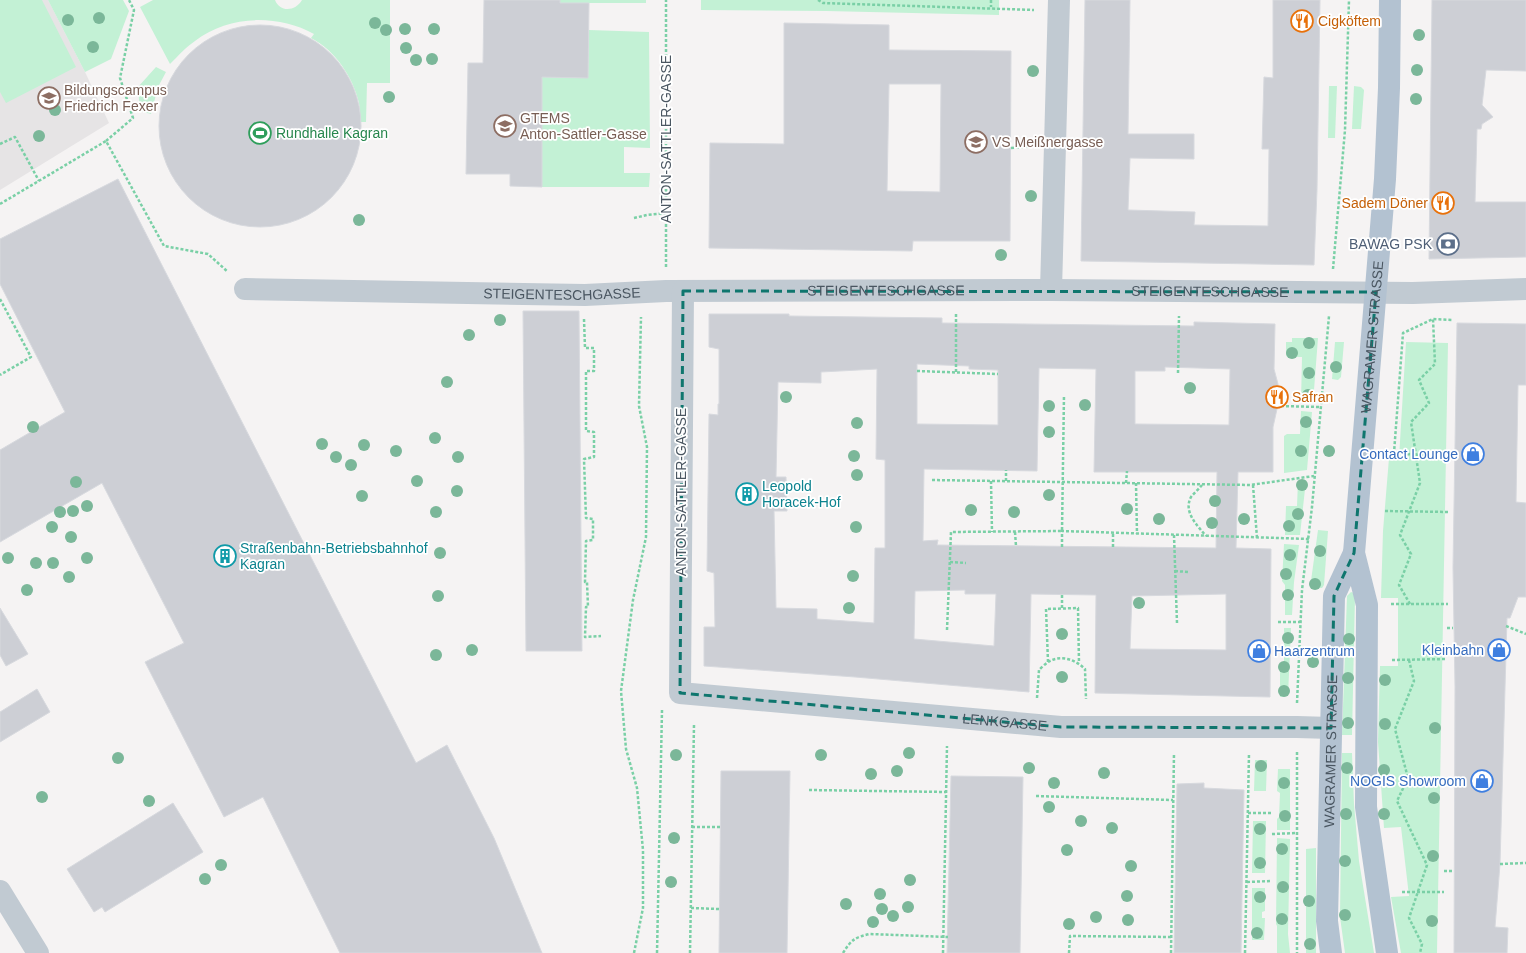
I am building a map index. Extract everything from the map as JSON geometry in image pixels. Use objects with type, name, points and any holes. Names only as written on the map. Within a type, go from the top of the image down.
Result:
[{"type":"main road","name":"WAGRAMER STRASSE","points":[[1387,953],[1380,892],[1366,808],[1367,604],[1354,553],[1385,172],[1389,88],[1390,0]]},
{"type":"main road","name":"WAGRAMER STRASSE","points":[[1331,953],[1327,921],[1334,596],[1354,553]]},
{"type":"street","points":[[1052,290],[1059,6]]},
{"type":"street","name":"STEIGENTESCHGASSE","points":[[246,289],[585,295],[666,290],[1376,292],[1526,289]]},
{"type":"street","name":"ANTON-SATTLER-GASSE","points":[[680,693],[683,291]]},
{"type":"street","name":"LENKGASSE","points":[[680,693],[1061,727],[1331,728]]},
{"type":"street","points":[[0,891],[38,953]]},
{"type":"path","points":[[0,204],[106,141],[133,118],[120,78],[134,10],[129,0]]},
{"type":"path","name":"ANTON-SATTLER-GASSE","points":[[666,0],[666,272]]},
{"type":"path","points":[[818,0],[823,3],[991,7],[1059,6]]},
{"type":"path","points":[[991,0],[991,7]]},
{"type":"path","points":[[1330,292],[1345,130],[1349,0]]},
{"type":"path","points":[[0,144],[15,137],[39,181]]},
{"type":"path","points":[[106,141],[164,246],[208,254],[246,289]]},
{"type":"path","points":[[1011,148],[1032,146]]},
{"type":"path","points":[[634,218],[666,213]]},
{"type":"path","points":[[0,299],[31,357],[0,375]]},
{"type":"path","points":[[634,953],[643,908],[643,850],[637,788],[626,749],[621,691],[634,600],[646,537],[647,447],[639,406],[641,310]]},
{"type":"path","points":[[956,313],[956,372]]},
{"type":"path","points":[[1178,373],[1179,316]]},
{"type":"path","points":[[584,317],[585,348],[594,348],[594,371],[586,371],[586,431],[594,432],[594,457],[584,459],[586,518],[593,519],[593,540],[586,541],[585,582],[587,582],[588,607],[586,607],[585,637],[602,636]]},
{"type":"path","points":[[1450,457],[1394,453],[1403,333],[1433,320],[1453,320]]},
{"type":"path","points":[[1410,604],[1399,585],[1411,554],[1400,535],[1420,483],[1410,422],[1429,403],[1419,380],[1435,364],[1433,320]]},
{"type":"path","points":[[1297,708],[1302,590],[1309,539],[1328,327]]},
{"type":"path","points":[[917,371],[998,374]]},
{"type":"path","points":[[1062,547],[1064,395]]},
{"type":"path","points":[[1281,406],[1320,407]]},
{"type":"path","points":[[1006,470],[1006,481]]},
{"type":"path","points":[[1126,483],[1127,472]]},
{"type":"path","points":[[932,480],[1253,485],[1314,476]]},
{"type":"path","points":[[991,481],[992,532]]},
{"type":"path","points":[[1136,483],[1137,534]]},
{"type":"path","points":[[1202,485],[1191,497],[1188,510],[1206,536]]},
{"type":"path","points":[[1253,485],[1257,538]]},
{"type":"path","points":[[1385,511],[1450,512]]},
{"type":"path","points":[[947,630],[951,532],[1062,531],[1309,539]]},
{"type":"path","points":[[1015,532],[1016,546]]},
{"type":"path","points":[[1113,533],[1113,547]]},
{"type":"path","points":[[1174,535],[1177,623]]},
{"type":"path","points":[[950,562],[966,563]]},
{"type":"path","points":[[1175,571],[1188,572]]},
{"type":"path","points":[[1062,594],[1062,608]]},
{"type":"path","points":[[1367,604],[1448,604]]},
{"type":"path","points":[[1048,662],[1046,608],[1078,608],[1079,663]]},
{"type":"path","points":[[1278,622],[1300,622]]},
{"type":"path","points":[[1506,626],[1526,634]]},
{"type":"path","points":[[1448,628],[1453,628]]},
{"type":"path","points":[[1037,698],[1038,670],[1048,662],[1061,657],[1079,663],[1085,669],[1086,699]]},
{"type":"path","points":[[1409,660],[1414,681],[1395,729],[1408,778],[1397,801],[1427,865],[1409,918],[1422,944],[1420,953]]},
{"type":"path","points":[[1367,661],[1447,660]]},
{"type":"path","points":[[690,953],[694,725]]},
{"type":"path","points":[[943,953],[947,746]]},
{"type":"path","points":[[1297,748],[1297,953]]},
{"type":"path","points":[[1171,953],[1175,818],[1174,753]]},
{"type":"path","points":[[1245,953],[1249,753]]},
{"type":"path","points":[[809,790],[946,792]]},
{"type":"path","points":[[1036,796],[1174,800]]},
{"type":"path","points":[[945,811],[950,811]]},
{"type":"path","points":[[1248,813],[1272,813]]},
{"type":"path","points":[[692,827],[721,827]]},
{"type":"path","points":[[1272,834],[1297,833]]},
{"type":"path","points":[[1500,864],[1526,863]]},
{"type":"path","points":[[1444,871],[1454,871]]},
{"type":"path","points":[[1247,882],[1271,881]]},
{"type":"path","points":[[1380,892],[1444,892]]},
{"type":"path","points":[[691,908],[719,908]]},
{"type":"path","points":[[843,953],[849,943],[857,936],[870,934],[948,937]]},
{"type":"path","points":[[1070,953],[1070,936],[1172,939]]},
{"type":"highlighted area","points":[[683,291],[1376,292],[1354,553],[1334,596],[1331,728],[1061,727],[680,693]]},
{"type":"shaded area","name":"Bildungscampus Friedrich Fexer","points":[[0,0],[48,0],[109,123],[0,190]]},
{"type":"green space","points":[[0,0],[42,0],[76,67],[6,103],[0,92]]},
{"type":"green space","points":[[48,0],[123,0],[129,11],[111,59],[85,72]]},
{"type":"green space","points":[[153,0],[275,0],[280,7],[288,9],[296,6],[302,0],[390,0],[390,83],[367,83],[366,122],[361,122],[359,103],[356,93],[348,74],[335,57],[320,43],[311,38],[314,34],[300,27],[269,21],[253,20],[237,22],[208,32],[192,43],[170,64],[140,7]]},
{"type":"green space","points":[[560,0],[646,0],[646,3],[560,3]]},
{"type":"green space","points":[[701,0],[999,0],[999,15],[701,10]]},
{"type":"green space","points":[[589,30],[649,32],[650,148],[624,147],[624,173],[650,173],[649,187],[542,187],[542,77],[588,78]]},
{"type":"green space","points":[[156,67],[166,72],[158,87],[151,114],[140,111],[138,87]]},
{"type":"green space","points":[[1329,86],[1337,86],[1335,138],[1328,138]]},
{"type":"green space","points":[[1354,86],[1361,87],[1364,90],[1361,129],[1352,129]]},
{"type":"green space","points":[[1292,338],[1318,338],[1313,403],[1301,402],[1302,357],[1287,357],[1286,355],[1286,342],[1292,342]]},
{"type":"green space","points":[[1335,342],[1344,342],[1341,377],[1338,380],[1332,379]]},
{"type":"green space","points":[[1406,342],[1448,343],[1437,953],[1401,953],[1391,897],[1409,896],[1401,827],[1384,828],[1378,742],[1380,666],[1398,666],[1398,598],[1381,598],[1383,531],[1389,458],[1399,458]]},
{"type":"green space","points":[[1301,411],[1312,412],[1307,470],[1284,473],[1284,436],[1287,434],[1300,434]]},
{"type":"green space","points":[[1306,480],[1300,535],[1285,535],[1286,506],[1297,506],[1298,481]]},
{"type":"green space","points":[[1318,530],[1328,531],[1324,585],[1322,588],[1310,588]]},
{"type":"green space","points":[[1284,544],[1299,545],[1294,582],[1292,615],[1285,615],[1285,585],[1282,581]]},
{"type":"green space","points":[[1351,592],[1354,593],[1355,596],[1352,735],[1342,735],[1347,596]]},
{"type":"green space","points":[[1284,628],[1291,628],[1288,696],[1280,697],[1280,665],[1284,661]]},
{"type":"green space","points":[[1342,753],[1352,753],[1354,804],[1359,861],[1374,953],[1345,953],[1340,917]]},
{"type":"green space","points":[[1255,760],[1267,760],[1266,791],[1254,791]]},
{"type":"green space","points":[[1278,769],[1290,769],[1290,830],[1277,830],[1280,793],[1277,791]]},
{"type":"green space","points":[[1253,821],[1266,821],[1265,873],[1252,873]]},
{"type":"green space","points":[[1277,838],[1290,839],[1288,934],[1290,953],[1277,953]]},
{"type":"green space","points":[[1316,848],[1316,953],[1306,953],[1306,849]]},
{"type":"green space","points":[[1252,888],[1265,888],[1265,911],[1262,912],[1262,918],[1265,918],[1264,940],[1252,940]]},
{"type":"building","name":"GTEMS Anton-Sattler-Gasse","points":[[484,0],[560,0],[560,3],[589,3],[588,78],[542,77],[542,187],[510,186],[510,174],[466,174],[468,63],[483,63]]},
{"type":"building","points":[[1085,0],[1130,0],[1128,134],[1194,134],[1194,159],[1130,158],[1128,210],[1195,212],[1194,225],[1268,226],[1269,149],[1262,149],[1264,77],[1273,78],[1273,0],[1320,0],[1317,190],[1314,265],[1081,261]]},
{"type":"building","points":[[1432,0],[1526,0],[1526,71],[1486,70],[1482,105],[1493,117],[1482,124],[1481,129],[1477,129],[1475,202],[1526,202],[1526,257],[1429,259]]},
{"type":"building","points":[[784,23],[889,25],[889,50],[1011,51],[1010,241],[913,241],[912,251],[709,248],[710,143],[784,144]],"holes":[[[889,84],[941,84],[940,192],[887,191]]]},
{"type":"building","name":"Rundhalle Kagran","points":[[250,25],[270,25],[289,29],[308,37],[324,48],[338,62],[349,78],[357,97],[361,116],[361,136],[357,155],[349,174],[338,190],[324,204],[308,215],[289,223],[270,227],[250,227],[231,223],[212,215],[196,204],[182,190],[171,174],[163,155],[159,136],[159,116],[163,97],[171,78],[182,62],[196,48],[212,37],[231,29]]},
{"type":"building","name":"Straßenbahn-Betriebsbahnhof Kagran","points":[[118,179],[416,763],[447,745],[494,838],[542,953],[340,953],[263,797],[224,817],[145,662],[184,643],[102,483],[0,542],[0,450],[65,412],[0,284],[0,239]]},
{"type":"building","points":[[523,311],[579,311],[582,651],[526,651]]},
{"type":"building","points":[[709,314],[789,314],[789,316],[942,318],[942,323],[1194,326],[1194,322],[1275,324],[1274,369],[1278,384],[1277,409],[1273,427],[1273,472],[1238,472],[1236,548],[1271,549],[1270,697],[1095,693],[1096,595],[1031,594],[1029,692],[704,666],[704,627],[715,627],[714,573],[707,571],[709,414],[718,415],[719,404],[719,349],[709,347]],"holes":[[[917,364],[969,366],[969,369],[998,370],[998,425],[917,424]],[[1165,367],[1230,369],[1229,425],[1135,424],[1135,371],[1165,371]],[[1039,368],[1096,369],[1094,472],[1217,472],[1216,548],[937,545],[938,540],[923,541],[924,469],[1037,471]],[[877,369],[876,459],[885,460],[885,548],[875,548],[874,623],[817,619],[817,609],[776,608],[774,511],[787,511],[786,477],[776,477],[778,382],[821,383],[821,372]],[[965,590],[965,594],[996,594],[994,646],[914,639],[915,591]],[[1226,594],[1226,650],[1130,649],[1132,596]]]},
{"type":"building","points":[[1457,323],[1526,324],[1526,385],[1518,385],[1516,502],[1526,503],[1526,597],[1518,597],[1510,618],[1507,618],[1500,864],[1495,927],[1508,928],[1507,953],[1454,953],[1455,686],[1453,567]]},
{"type":"building","points":[[0,608],[28,654],[6,666],[0,655]]},
{"type":"building","points":[[37,689],[50,712],[0,742],[0,712]]},
{"type":"building","points":[[721,771],[790,771],[787,953],[719,953]]},
{"type":"building","points":[[951,776],[1023,777],[1020,953],[947,953]]},
{"type":"building","points":[[1204,783],[1204,788],[1244,790],[1241,953],[1174,953],[1177,784]]},
{"type":"building","points":[[173,803],[203,852],[105,912],[102,907],[94,912],[67,869]]},
{"type":"place","name":"Cigköftem","points":[[1302,21]]},
{"type":"place","name":"Bildungscampus Friedrich Fexer","points":[[49,98]]},
{"type":"place","name":"GTEMS Anton-Sattler-Gasse","points":[[505,126]]},
{"type":"place","name":"Rundhalle Kagran","points":[[260,133]]},
{"type":"place","name":"VS Meißnergasse","points":[[976,142]]},
{"type":"place","name":"Sadem Döner","points":[[1443,203]]},
{"type":"place","name":"BAWAG PSK","points":[[1448,244]]},
{"type":"place","name":"Safran","points":[[1277,397]]},
{"type":"place","name":"Contact Lounge","points":[[1473,454]]},
{"type":"place","name":"Leopold Horacek-Hof","points":[[747,494]]},
{"type":"place","name":"Straßenbahn-Betriebsbahnhof Kagran","points":[[225,556]]},
{"type":"place","name":"Kleinbahn","points":[[1499,650]]},
{"type":"place","name":"Haarzentrum","points":[[1259,651]]},
{"type":"place","name":"NOGIS Showroom","points":[[1482,781]]}]
